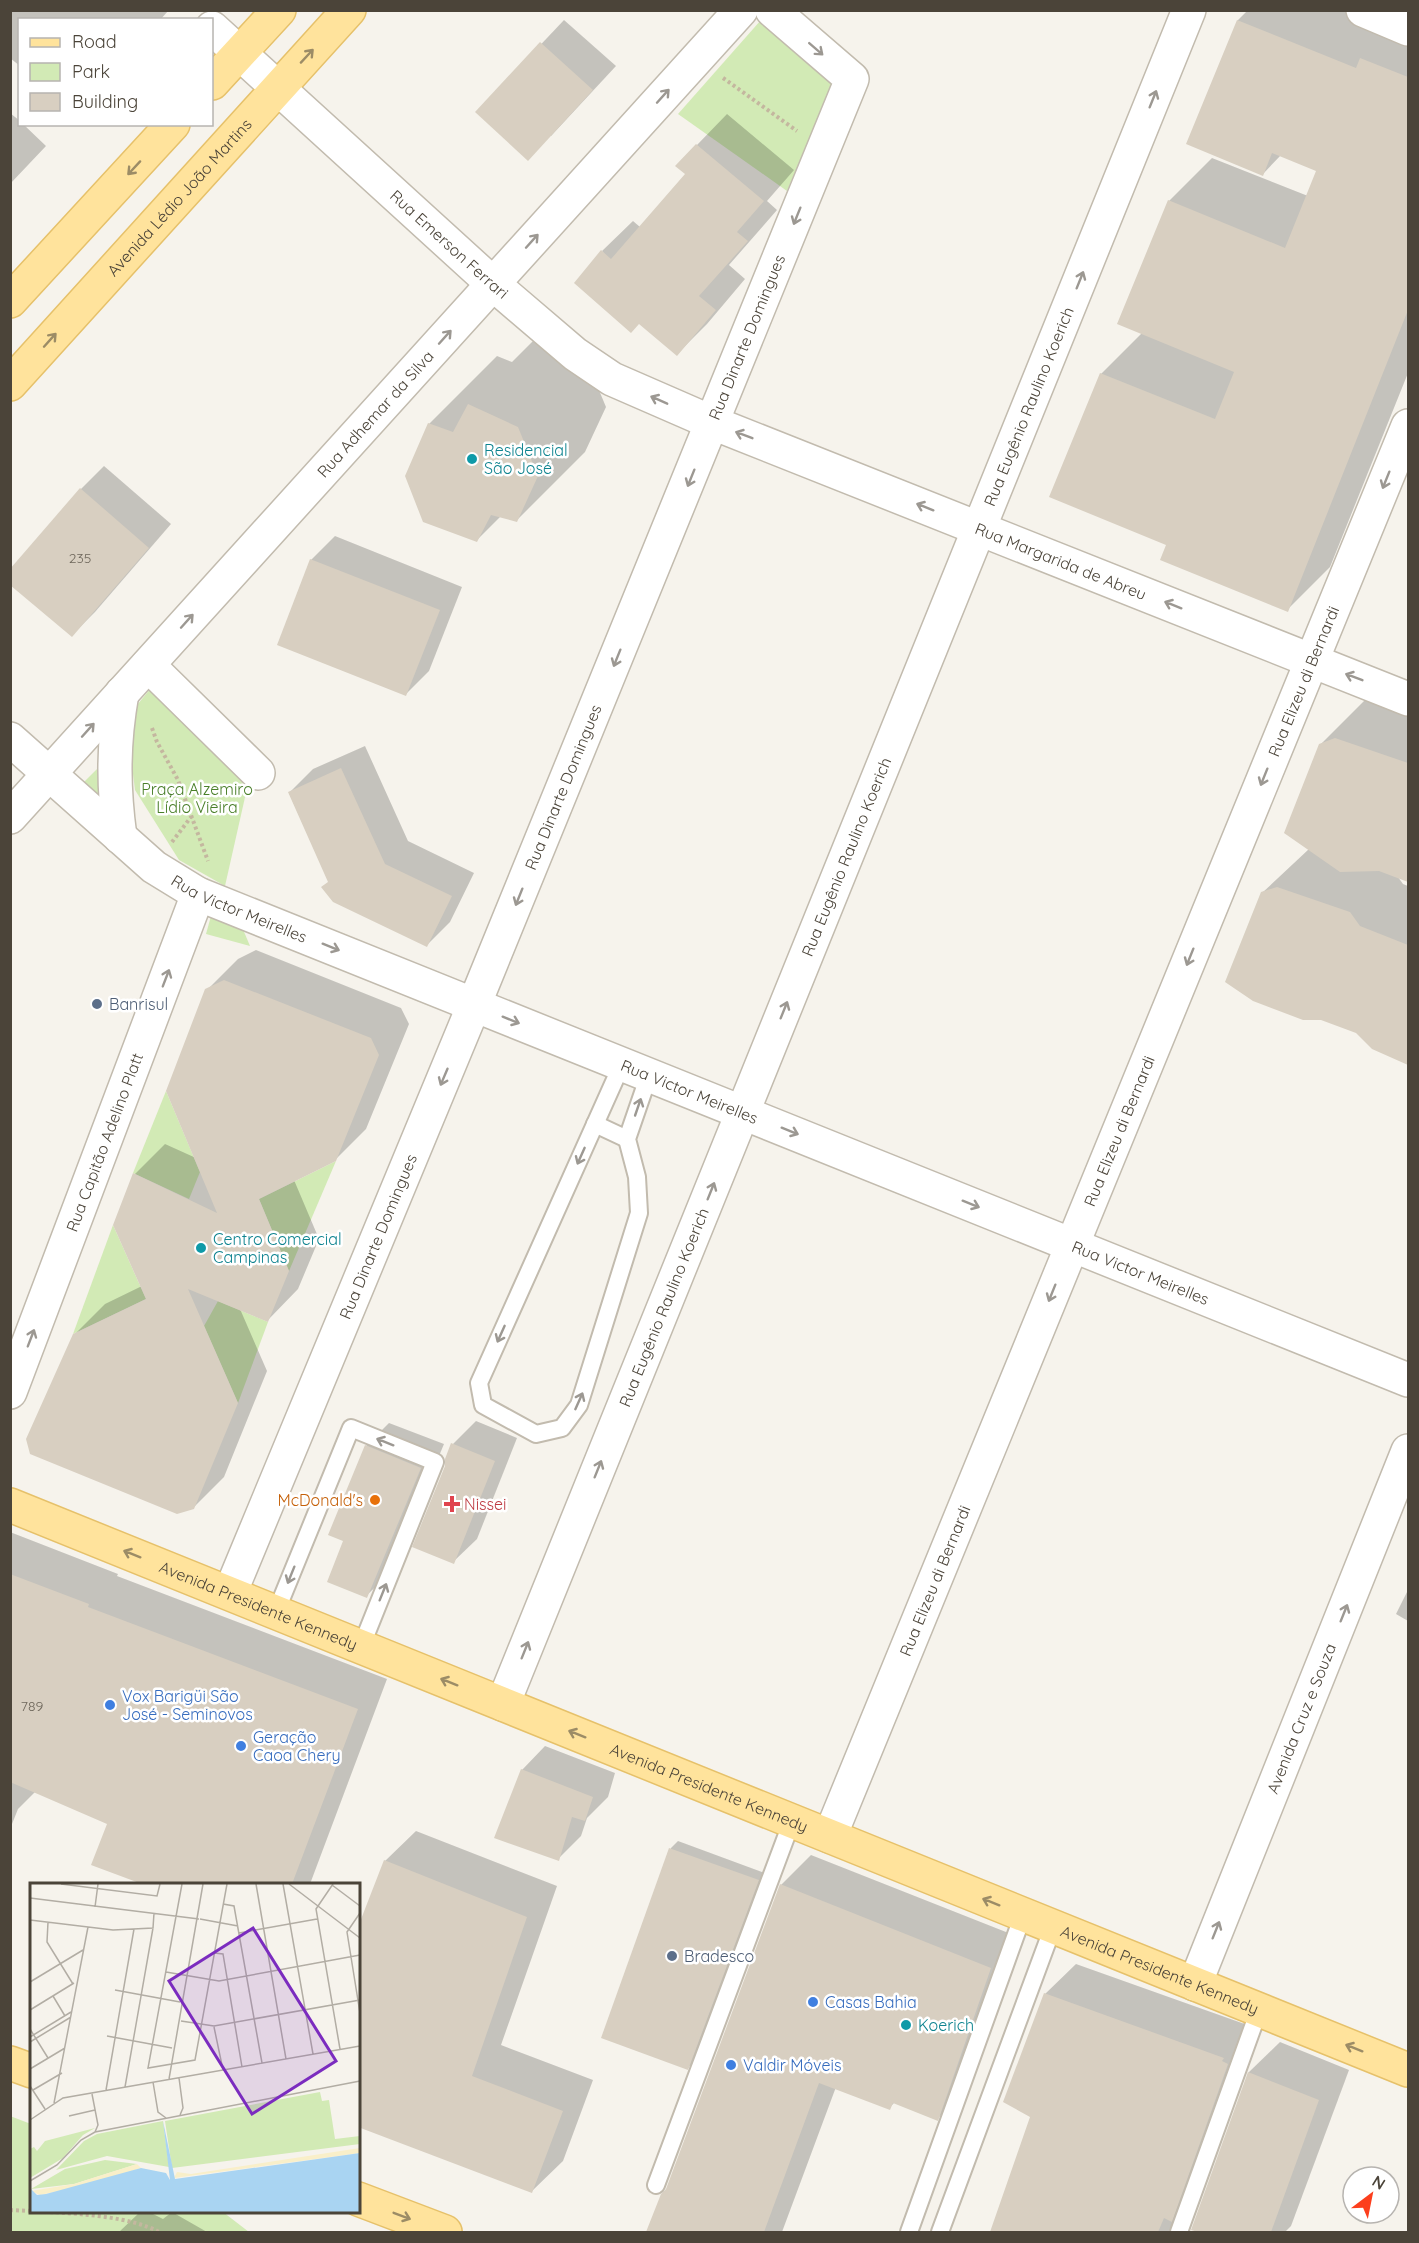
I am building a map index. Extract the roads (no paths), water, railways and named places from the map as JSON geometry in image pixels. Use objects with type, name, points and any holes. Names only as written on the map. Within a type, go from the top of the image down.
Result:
[{"type":"main road","points":[[213,82],[279,10]]},
{"type":"main road","name":"Avenida Lédio João Martins","points":[[10,384],[349,10]]},
{"type":"main road","points":[[10,301],[171,126]]},
{"type":"main road","name":"Avenida Presidente Kennedy","points":[[10,1505],[1408,2070]]},
{"type":"main road","points":[[10,2063],[30,2070]]},
{"type":"main road","points":[[360,2200],[445,2232]]},
{"type":"street","name":"Rua Adhemar da Silva","points":[[10,817],[741,10]]},
{"type":"street","name":"Rua Dinarte Domingues","points":[[230,1593],[474,1005],[852,80],[772,10]]},
{"type":"street","name":"Rua Eugênio Raulino Koerich","points":[[503,1704],[1189,10]]},
{"type":"street","points":[[1363,10],[1408,29]]},
{"type":"street","name":"Rua Emerson Ferrari","points":[[213,29],[493,284],[575,354],[612,379],[713,423]]},
{"type":"street","name":"Rua Margarida de Abreu","points":[[713,423],[1408,699]]},
{"type":"street","name":"Rua Elizeu di Bernardi","points":[[830,1836],[1408,426]]},
{"type":"street","points":[[148,665],[258,773]]},
{"type":"street","points":[[120,837],[114,785],[114,759],[122,693]]},
{"type":"street","name":"Rua Victor Meirelles","points":[[10,739],[154,867],[205,880],[474,1005],[1408,1380]]},
{"type":"street","name":"Rua Capitão Adelino Platt","points":[[10,1392],[205,880]]},
{"type":"street","name":"Avenida Cruz e Souza","points":[[1195,1984],[1408,1451]]},
{"type":"lane","points":[[635,1070],[627,1139],[637,1177],[639,1213],[579,1405],[562,1428],[536,1434],[483,1405],[479,1383],[595,1124],[635,1070]]},
{"type":"lane","points":[[595,1124],[627,1139]]},
{"type":"lane","points":[[276,1612],[351,1428],[435,1462],[361,1647]]},
{"type":"lane","points":[[656,2184],[792,1821]]},
{"type":"lane","points":[[909,2232],[1023,1915]]},
{"type":"lane","points":[[940,2232],[1053,1927]]},
{"type":"lane","points":[[1179,2232],[1259,2010]]},
{"type":"place","name":"Residencial São José","points":[[472,459]]},
{"type":"place","name":"Banrisul","points":[[97,1004]]},
{"type":"place","name":"Centro Comercial Campinas","points":[[201,1248]]},
{"type":"place","name":"McDonald's","points":[[375,1500]]},
{"type":"place","name":"Nissei","points":[[452,1504]]},
{"type":"place","name":"Vox Barigüi São José - Seminovos","points":[[110,1705]]},
{"type":"place","name":"Geração Caoa Chery","points":[[241,1746]]},
{"type":"place","name":"Bradesco","points":[[672,1956]]},
{"type":"place","name":"Casas Bahia","points":[[813,2002]]},
{"type":"place","name":"Koerich","points":[[906,2025]]},
{"type":"place","name":"Valdir Móveis","points":[[731,2065]]},
{"type":"park label","name":"Praça Alzemiro Lídio Vieira","points":[[197,798]]}]
